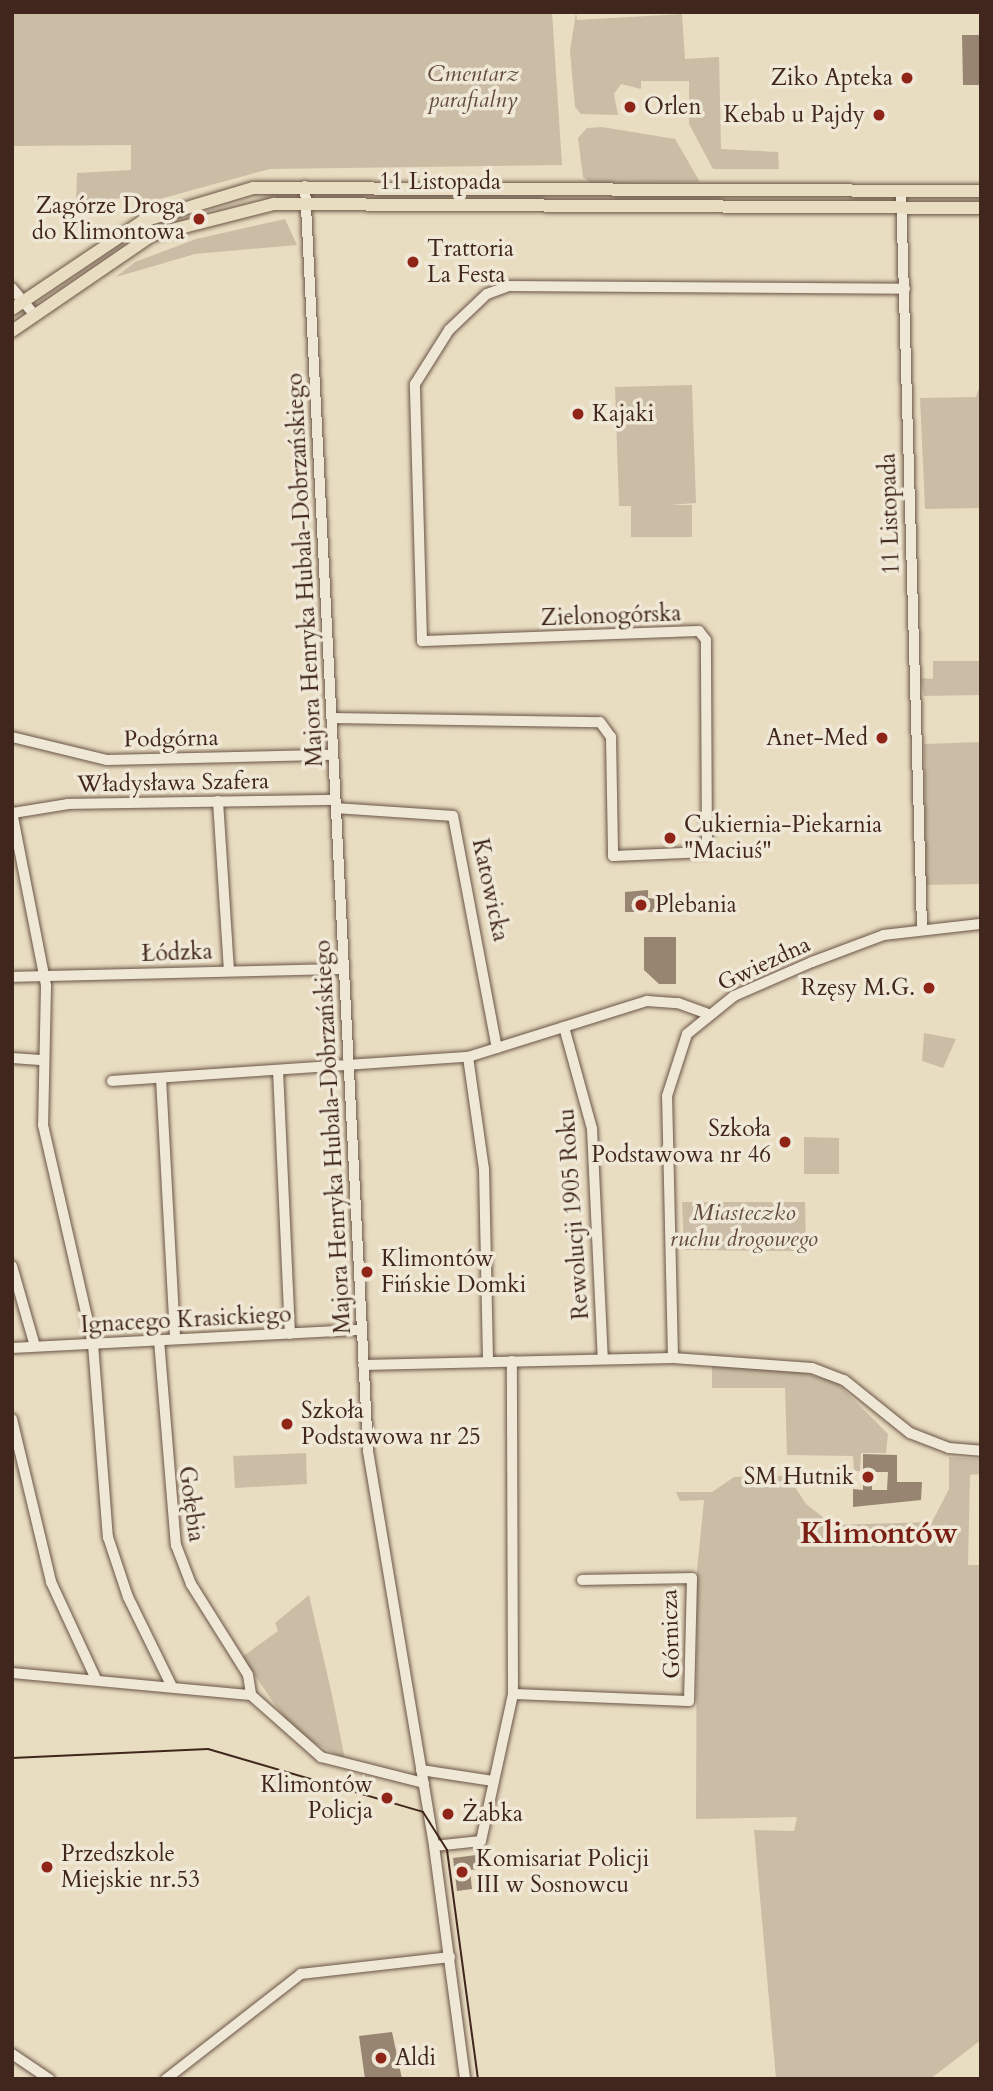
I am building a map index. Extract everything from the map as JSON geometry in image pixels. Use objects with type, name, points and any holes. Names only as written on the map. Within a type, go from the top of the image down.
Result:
[{"type":"main road","points":[[494,187],[494,203]]},
{"type":"main road","name":"11 Listopada","points":[[12,309],[102,244],[169,210],[253,188],[575,187],[981,191]]},
{"type":"main road","points":[[575,187],[575,204]]},
{"type":"main road","points":[[713,189],[714,204]]},
{"type":"main road","name":"11 Listopada","points":[[12,331],[166,229],[248,208],[306,202],[981,208]]},
{"type":"street","name":"Majora Henryka Hubala-Dobrzańskiego","points":[[306,186],[361,1330],[372,1485],[434,1846],[466,2079]]},
{"type":"street","name":"11 Listopada","points":[[901,190],[922,929]]},
{"type":"street","name":"Zielonogórska","points":[[332,718],[600,722],[611,737],[613,856],[708,852],[703,635],[422,641],[413,422],[415,384],[426,360],[487,294],[531,285],[905,289]]},
{"type":"street","points":[[12,288],[34,314]]},
{"type":"street","name":"Podgórna","points":[[12,737],[107,760],[333,755]]},
{"type":"street","points":[[218,801],[229,970]]},
{"type":"street","name":"Władysława Szafera","points":[[13,812],[68,804],[218,801],[336,804]]},
{"type":"street","name":"Katowicka","points":[[336,804],[453,816],[497,1048]]},
{"type":"street","points":[[13,812],[44,976],[41,1108],[52,1176],[93,1344],[108,1537],[128,1597],[172,1687]]},
{"type":"street","name":"Gwiezdna","points":[[673,1358],[668,1080],[687,1034],[706,1013],[812,962],[884,935],[981,924]]},
{"type":"street","name":"Łódzka","points":[[12,977],[344,969]]},
{"type":"street","points":[[112,1081],[468,1057],[647,1001],[678,1003],[706,1013]]},
{"type":"street","name":"Rewolucji 1905 Roku","points":[[564,1027],[592,1129],[603,1359]]},
{"type":"street","points":[[468,1057],[484,1169],[488,1361]]},
{"type":"street","points":[[12,1058],[44,1060]]},
{"type":"street","points":[[278,1070],[290,1334]]},
{"type":"street","points":[[161,1078],[174,1339]]},
{"type":"street","points":[[12,1266],[35,1346]]},
{"type":"street","name":"Ignacego Krasickiego","points":[[12,1348],[361,1330]]},
{"type":"street","name":"Gołębia","points":[[159,1340],[176,1545],[191,1584],[248,1675],[251,1696]]},
{"type":"street","points":[[363,1365],[673,1358],[812,1368],[844,1380],[910,1433],[948,1448],[981,1451]]},
{"type":"street","points":[[434,1846],[481,1841],[513,1694],[512,1361]]},
{"type":"street","points":[[12,1419],[51,1581],[95,1677]]},
{"type":"street","name":"Górnicza","points":[[513,1694],[689,1701],[692,1578],[582,1580]]},
{"type":"street","points":[[12,1673],[95,1677],[251,1696],[321,1757],[424,1783]]},
{"type":"street","points":[[421,1770],[493,1781]]},
{"type":"street","points":[[166,2079],[301,1974],[450,1957]]},
{"type":"street","points":[[12,2054],[49,2079]]},
{"type":"green space","name":"Cmentarz parafialny","points":[[12,12],[552,12],[562,165],[270,169],[145,203],[142,197],[76,201],[77,173],[131,170],[131,145],[12,146]]},
{"type":"green space","points":[[576,12],[577,20],[682,14],[685,59],[719,57],[721,149],[778,152],[779,169],[713,169],[689,124],[689,81],[641,81],[641,89],[621,84],[614,94],[618,115],[581,114],[575,107],[570,51]]},
{"type":"green space","points":[[602,127],[675,139],[700,182],[591,183],[583,177],[578,138],[587,128]]},
{"type":"green space","points":[[285,219],[297,245],[195,254],[116,277],[135,262],[196,239]]},
{"type":"green space","points":[[981,382],[981,508],[925,509],[920,398],[976,397]]},
{"type":"green space","points":[[692,385],[696,503],[669,505],[692,505],[692,537],[631,537],[631,506],[619,506],[615,387]]},
{"type":"green space","points":[[933,661],[981,661],[981,695],[924,696],[921,678],[933,679]]},
{"type":"green space","points":[[981,742],[981,884],[926,885],[924,744]]},
{"type":"green space","points":[[924,1033],[956,1039],[943,1068],[922,1061]]},
{"type":"green space","points":[[804,1137],[839,1138],[839,1174],[804,1174]]},
{"type":"green space","name":"Miasteczko ruchu drogowego","points":[[682,1202],[805,1202],[806,1251],[684,1250]]},
{"type":"green space","points":[[712,1366],[797,1371],[836,1382],[888,1434],[886,1453],[861,1453],[860,1471],[854,1471],[853,1456],[787,1455],[785,1388],[712,1388]]},
{"type":"green space","points":[[306,1453],[307,1484],[235,1488],[233,1456]]},
{"type":"green space","points":[[949,1457],[981,1459],[981,1474],[970,1475],[968,1565],[981,1565],[981,2040],[930,2079],[776,2079],[754,1830],[794,1831],[797,1817],[696,1819],[697,1570],[704,1500],[680,1501],[676,1492],[712,1492],[734,1477],[788,1476],[806,1504],[833,1525],[932,1522],[949,1489]]},
{"type":"green space","points":[[309,1595],[345,1759],[294,1732],[242,1657],[278,1631],[275,1623]]},
{"type":"building","points":[[962,35],[981,35],[981,85],[963,85]]},
{"type":"building","name":"Plebania","points":[[648,890],[648,898],[657,899],[657,912],[625,912],[625,892]]},
{"type":"building","points":[[644,937],[676,937],[676,984],[659,984],[644,970]]},
{"type":"building","name":"SM Hutnik","points":[[863,1454],[897,1455],[897,1482],[922,1482],[921,1500],[853,1507],[853,1489],[863,1490]],"holes":[[[872,1472],[888,1472],[887,1490],[872,1490]]]},
{"type":"building","name":"Komisariat Policji III w Sosnowcu","points":[[484,1854],[485,1868],[470,1870],[472,1889],[457,1891],[453,1858]]},
{"type":"building","name":"Aldi","points":[[392,2032],[402,2079],[365,2079],[359,2036]]},
{"type":"tram line","points":[[12,1758],[208,1749],[423,1812],[447,1850],[478,2079]]},
{"type":"place","name":"Ziko Apteka","points":[[907,78]]},
{"type":"place","name":"Orlen","points":[[630,107]]},
{"type":"place","name":"Kebab u Pajdy","points":[[879,115]]},
{"type":"place","name":"Zagórze Droga do Klimontowa","points":[[199,219]]},
{"type":"place","name":"Trattoria La Festa","points":[[413,262]]},
{"type":"place","name":"Kajaki","points":[[578,414]]},
{"type":"place","name":"Anet-Med","points":[[882,738]]},
{"type":"place","name":"Cukiernia-Piekarnia \"Maciuś\"","points":[[670,838]]},
{"type":"place","name":"Plebania","points":[[641,905]]},
{"type":"place","name":"Rzęsy M.G.","points":[[929,988]]},
{"type":"place","name":"Szkoła Podstawowa nr 46","points":[[785,1142]]},
{"type":"place","name":"Klimontów Fińskie Domki","points":[[367,1272]]},
{"type":"place","name":"Szkoła Podstawowa nr 25","points":[[287,1424]]},
{"type":"place","name":"SM Hutnik","points":[[868,1477]]},
{"type":"place","name":"Klimontów Policja","points":[[387,1798]]},
{"type":"place","name":"Żabka","points":[[448,1814]]},
{"type":"place","name":"Przedszkole Miejskie nr.53","points":[[47,1867]]},
{"type":"place","name":"Komisariat Policji III w Sosnowcu","points":[[462,1872]]},
{"type":"place","name":"Aldi","points":[[381,2058]]},
{"type":"district","name":"Klimontów","points":[[879,1534]]}]
